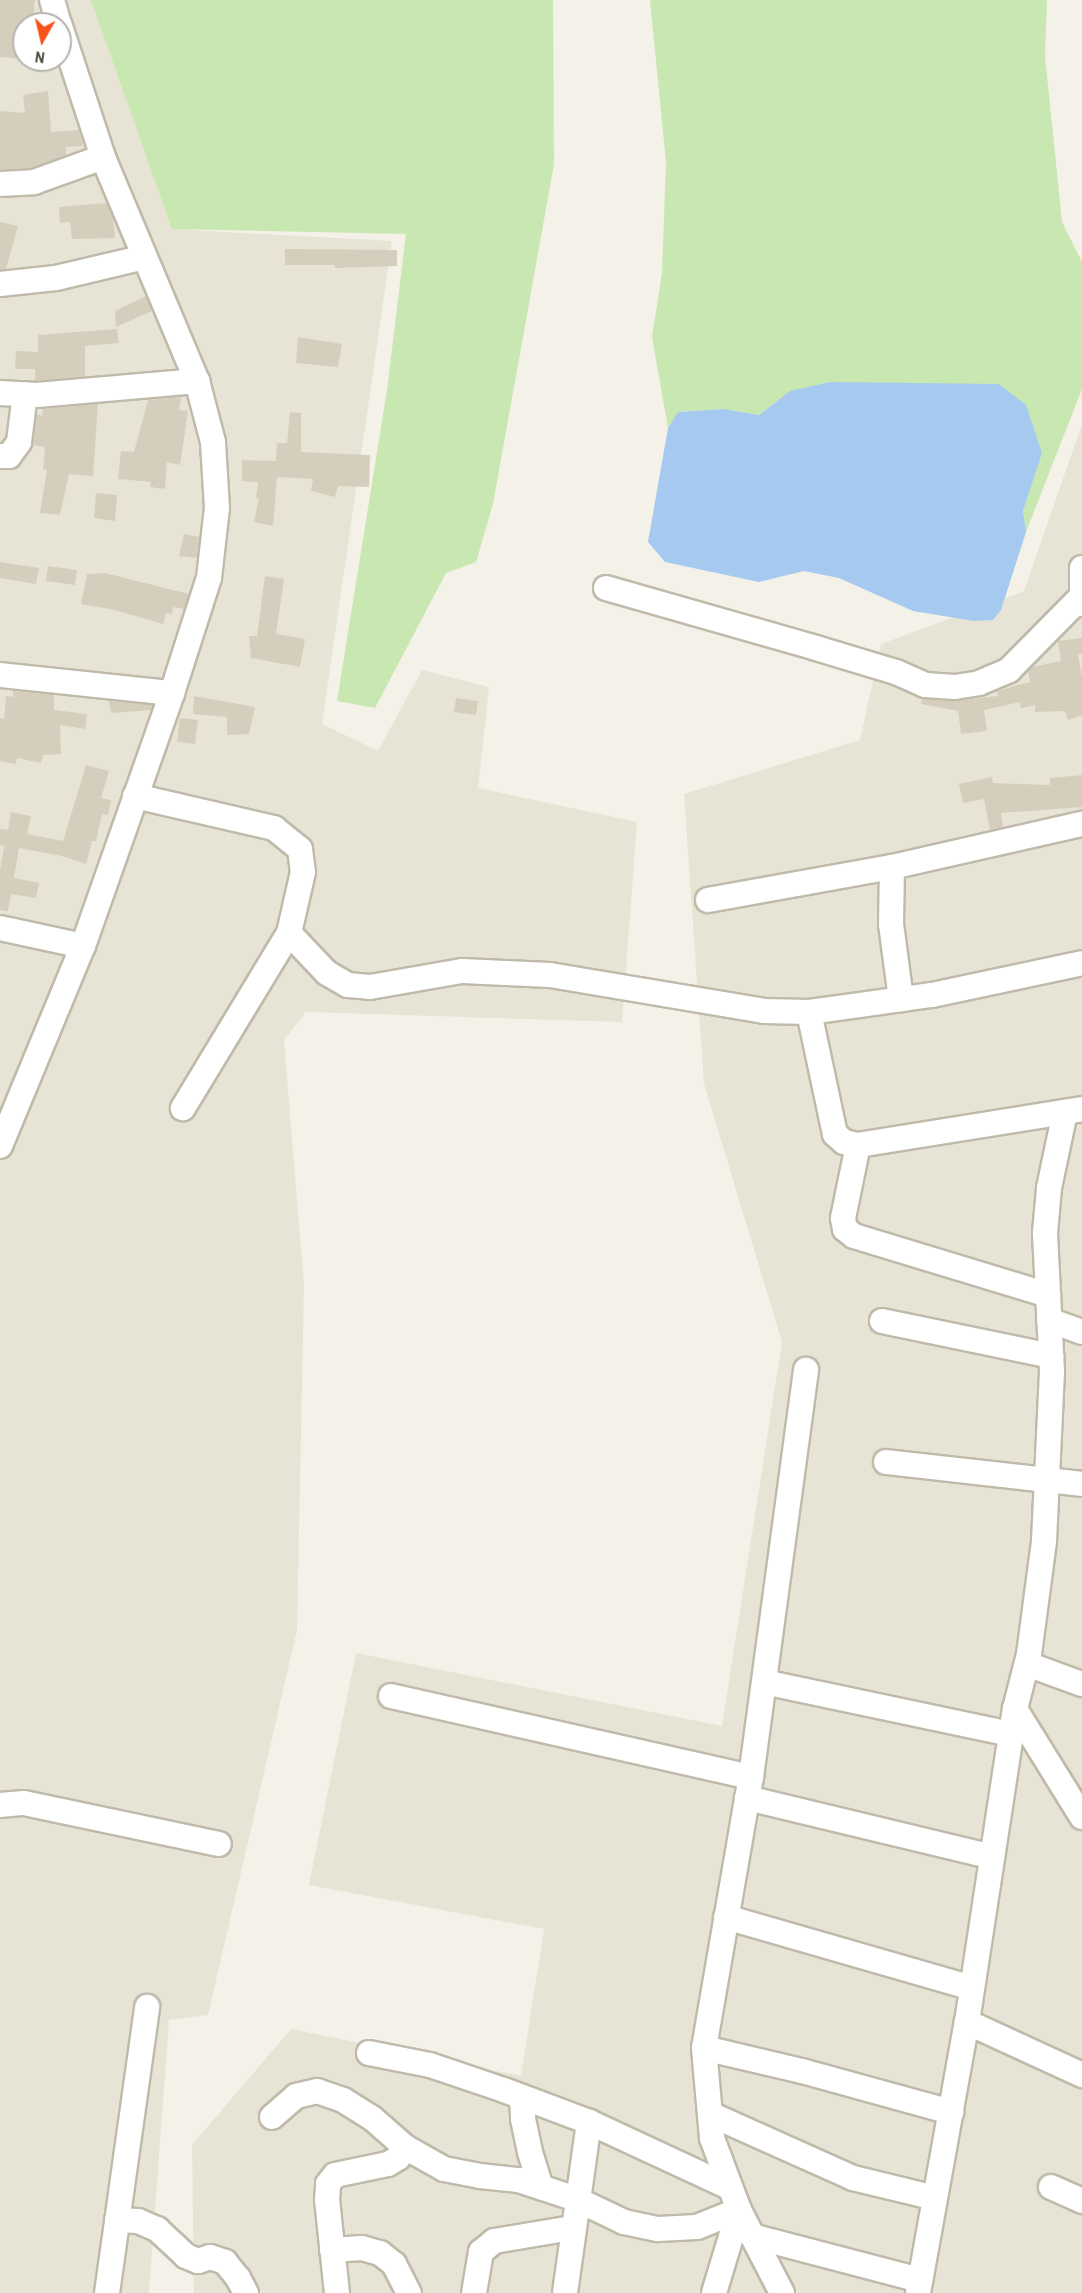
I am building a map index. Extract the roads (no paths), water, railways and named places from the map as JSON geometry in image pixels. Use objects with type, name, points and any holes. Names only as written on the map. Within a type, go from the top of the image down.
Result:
[{"type":"street","points":[[0,1146],[83,946],[172,693],[209,578],[217,508],[213,442],[197,381],[103,157],[72,62]]},
{"type":"street","points":[[0,184],[34,182],[103,157]]},
{"type":"street","points":[[0,284],[56,278],[145,257]]},
{"type":"street","points":[[0,393],[25,394],[197,381]]},
{"type":"street","points":[[0,456],[9,456],[19,442],[25,394]]},
{"type":"street","points":[[606,588],[896,672],[925,686],[955,687],[979,683],[1009,670],[1081,601],[1082,568]]},
{"type":"street","points":[[0,675],[172,693]]},
{"type":"street","points":[[135,796],[274,828],[300,849],[303,872],[289,933],[183,1108]]},
{"type":"street","points":[[708,900],[892,867],[1082,824]]},
{"type":"street","points":[[892,867],[891,924],[901,999]]},
{"type":"street","points":[[0,928],[83,946]]},
{"type":"street","points":[[289,933],[327,973],[348,986],[370,987],[462,971],[550,975],[764,1011],[809,1012],[901,999],[1082,963]]},
{"type":"street","points":[[752,2236],[919,2286],[967,2022],[1015,1710],[1027,1664],[1044,1541],[1051,1356],[1046,1233],[1048,1199],[1074,1110],[858,1145],[844,1142],[835,1134],[809,1012]]},
{"type":"street","points":[[858,1145],[843,1218],[845,1229],[854,1236],[1048,1295]]},
{"type":"street","points":[[1049,1320],[1082,1332]]},
{"type":"street","points":[[882,1321],[1051,1356]]},
{"type":"street","points":[[782,2293],[739,2210],[712,2138],[704,2048],[749,1788],[806,1370]]},
{"type":"street","points":[[886,1462],[1082,1484]]},
{"type":"street","points":[[1027,1664],[1082,1684]]},
{"type":"street","points":[[764,1682],[1011,1734]]},
{"type":"street","points":[[391,1696],[749,1788],[992,1857]]},
{"type":"street","points":[[1015,1710],[1082,1817]]},
{"type":"street","points":[[0,1804],[24,1803],[219,1844]]},
{"type":"street","points":[[726,1917],[972,1988]]},
{"type":"street","points":[[107,2293],[147,2007]]},
{"type":"street","points":[[967,2022],[1082,2075]]},
{"type":"street","points":[[704,2048],[951,2112]]},
{"type":"street","points":[[369,2053],[430,2065],[522,2097],[589,2122],[729,2187]]},
{"type":"street","points":[[272,2116],[296,2096],[317,2091],[343,2100],[372,2118],[405,2147],[444,2169],[519,2180],[576,2199],[624,2222],[658,2229],[697,2227],[739,2210]]},
{"type":"street","points":[[522,2097],[530,2152],[541,2187]]},
{"type":"street","points":[[710,2114],[853,2178],[935,2198]]},
{"type":"street","points":[[565,2293],[576,2199],[589,2122]]},
{"type":"street","points":[[337,2293],[327,2200],[328,2184],[334,2175],[388,2164],[398,2158],[405,2147]]},
{"type":"street","points":[[1051,2187],[1082,2201]]},
{"type":"street","points":[[714,2293],[739,2210]]},
{"type":"street","points":[[117,2220],[138,2221],[157,2229],[186,2256],[198,2261],[210,2257],[225,2262],[238,2277],[246,2293]]},
{"type":"street","points":[[474,2293],[481,2252],[494,2241],[572,2229]]},
{"type":"street","points":[[332,2250],[362,2248],[380,2253],[394,2264],[409,2293]]},
{"type":"water","points":[[830,382],[999,384],[1026,405],[1042,453],[1023,511],[1026,532],[1001,610],[993,620],[974,621],[913,611],[839,578],[804,571],[759,582],[665,562],[648,542],[668,428],[678,412],[724,409],[759,415],[790,391]]}]
